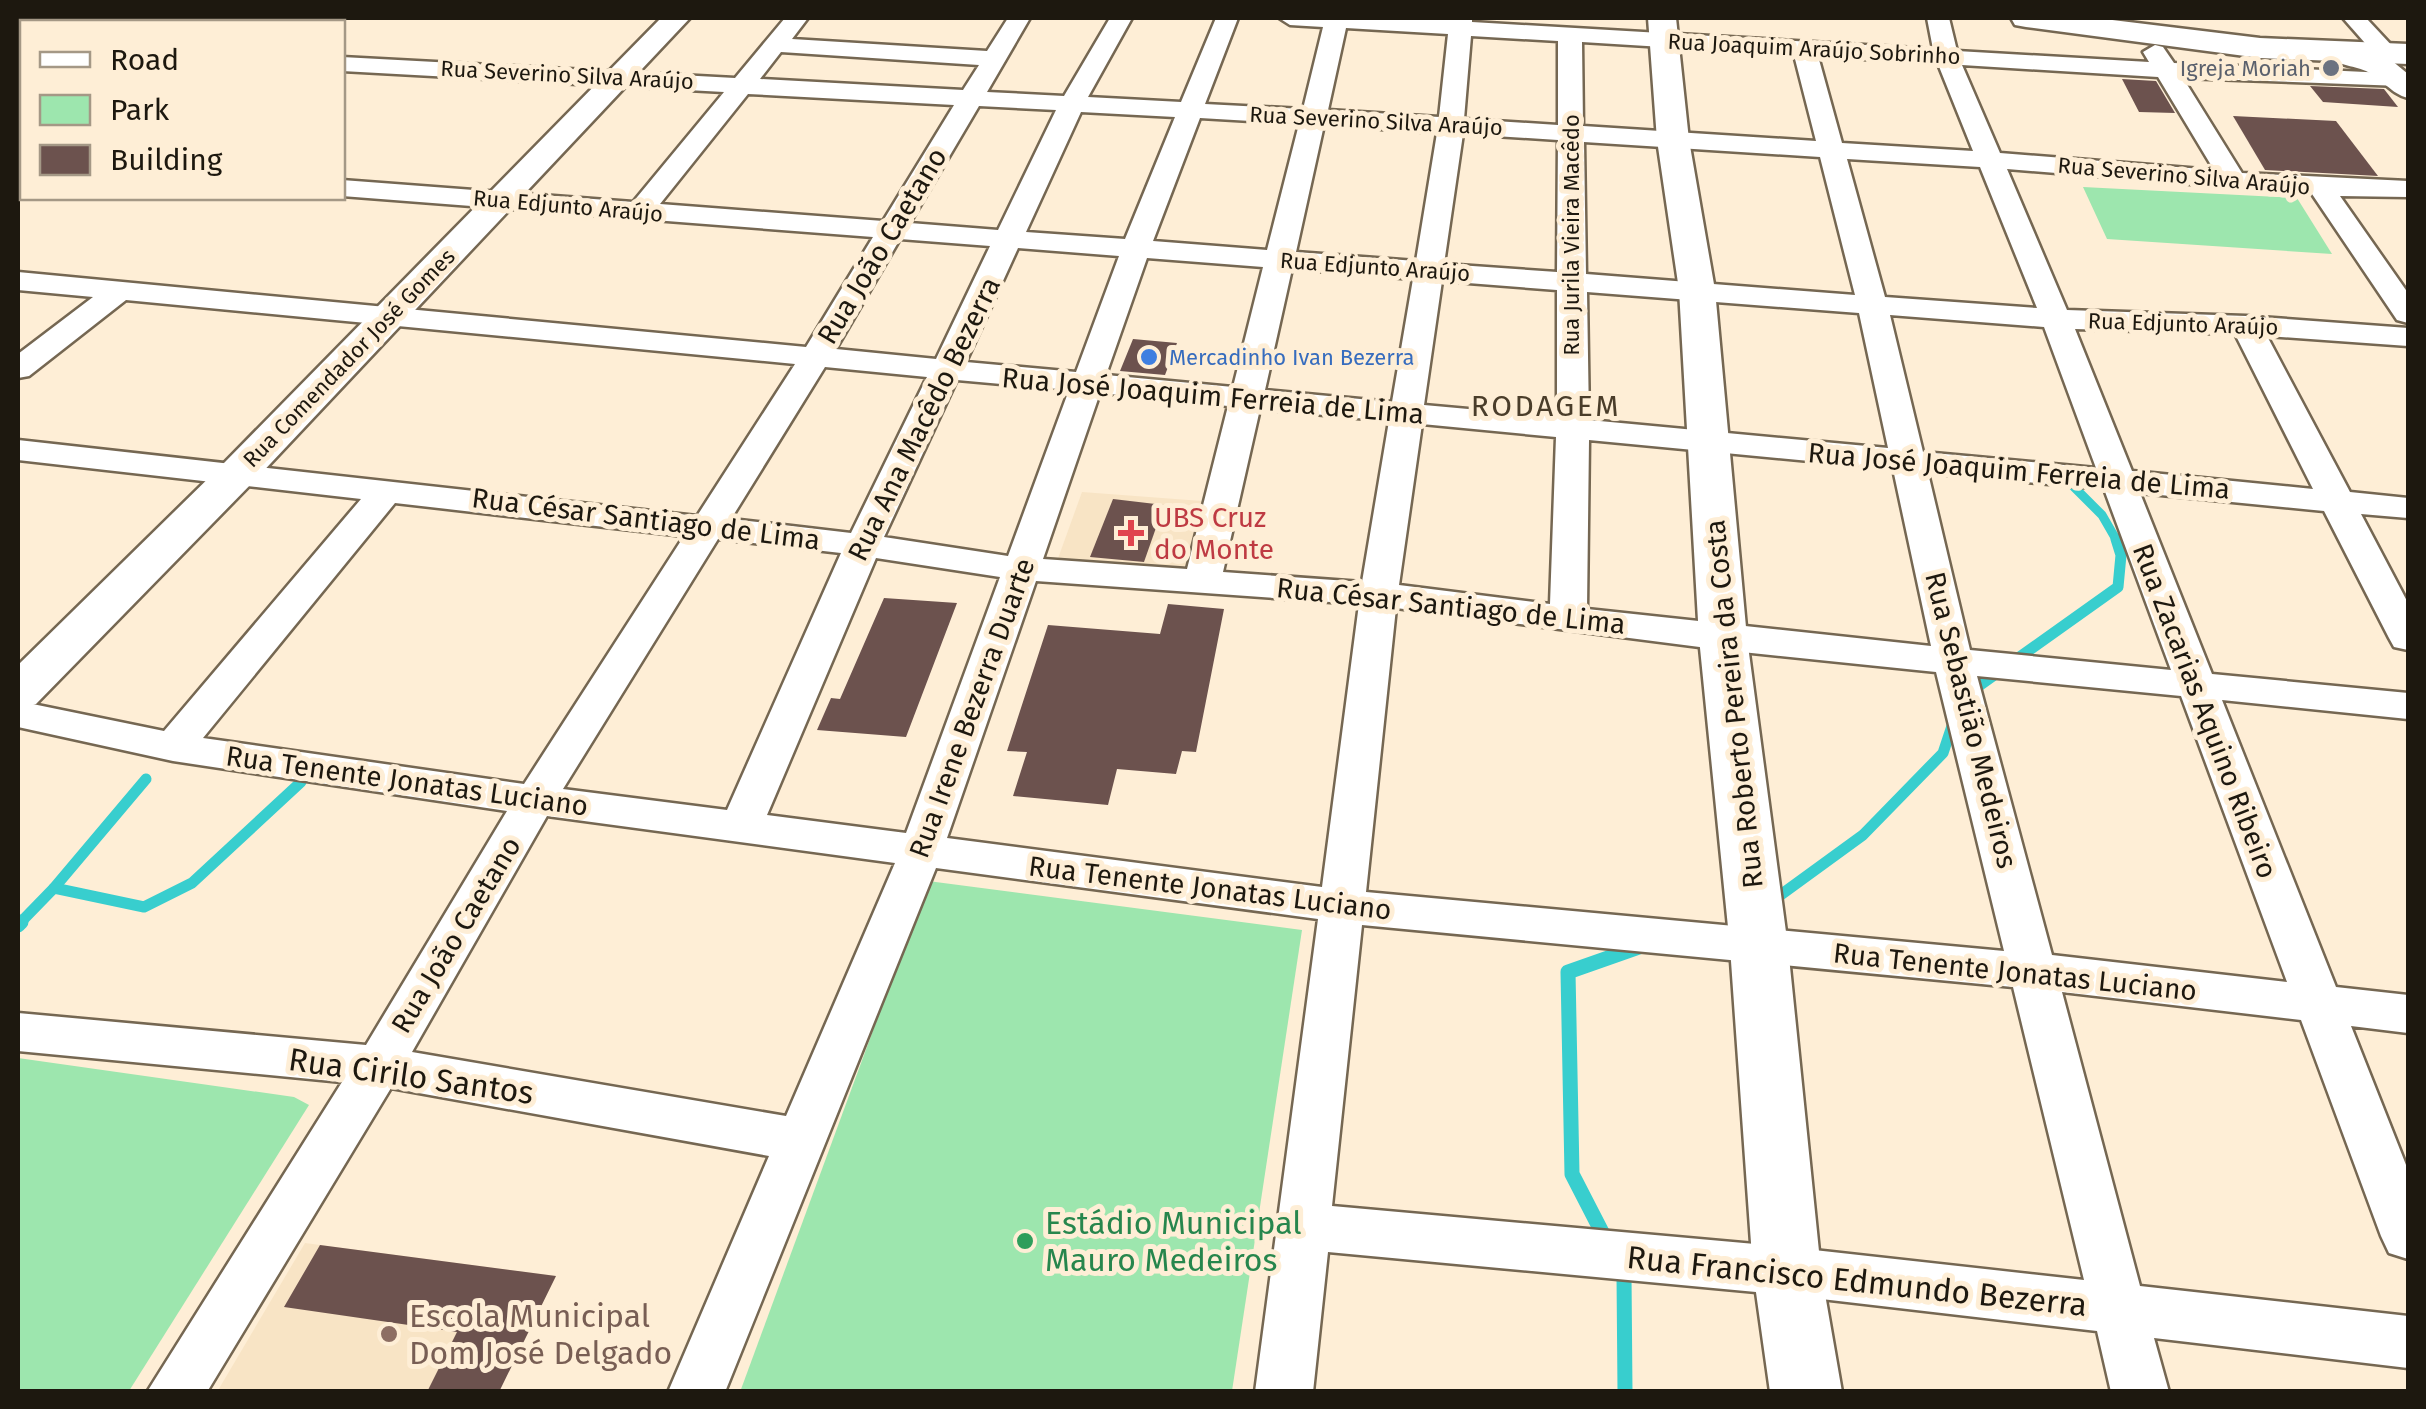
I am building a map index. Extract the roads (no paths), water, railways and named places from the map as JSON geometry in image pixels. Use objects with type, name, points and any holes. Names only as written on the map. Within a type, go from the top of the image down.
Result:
[{"type":"main road","points":[[2026,18],[2146,35],[2342,54],[2403,67]]},
{"type":"street","name":"Rua Comendador José Gomes","points":[[18,692],[240,471],[676,18]]},
{"type":"street","points":[[639,212],[798,18]]},
{"type":"street","name":"Rua João Caetano","points":[[175,1392],[379,1066],[535,800],[815,358],[887,232],[1020,18]]},
{"type":"street","name":"Rua Ana Macêdo Bezerra","points":[[740,828],[863,544],[1072,104],[1121,18]]},
{"type":"street","name":"Rua Irene Bezerra Duarte","points":[[696,1392],[921,852],[1134,250],[1227,18]]},
{"type":"street","name":"Rua Joaquim Araújo Sobrinho","points":[[1290,18],[1460,23],[1570,34],[1663,29],[1804,48],[2165,70],[2403,67]]},
{"type":"street","name":"Rua Zacarias Aquino Ribeiro","points":[[1938,18],[1948,57],[2056,320],[2408,1236]]},
{"type":"street","points":[[2354,18],[2403,67]]},
{"type":"street","points":[[1203,581],[1282,261],[1336,19]]},
{"type":"street","points":[[1284,1392],[1378,594],[1451,126],[1460,23]]},
{"type":"street","name":"Rua Roberto Pereira da Costa","points":[[1663,29],[1673,140],[1697,290],[1723,638],[1758,947],[1787,1271],[1806,1392]]},
{"type":"street","name":"Rua Jurila Vieira Macêdo","points":[[1568,616],[1573,426],[1570,34]]},
{"type":"street","points":[[2146,35],[2234,181]]},
{"type":"street","points":[[776,45],[995,59]]},
{"type":"street","name":"Rua Sebastião Medeiros","points":[[1804,48],[1872,303],[1953,660],[2140,1392]]},
{"type":"street","name":"Rua Severino Silva Araújo","points":[[345,64],[744,82],[1990,160],[2321,187],[2408,189]]},
{"type":"street","points":[[2321,187],[2408,314]]},
{"type":"street","name":"Rua Edjunto Araújo","points":[[345,188],[2056,320],[2246,325],[2408,337]]},
{"type":"street","name":"Rua José Joaquim Ferreia de Lima","points":[[18,281],[388,313],[947,372],[1573,426],[2408,508]]},
{"type":"street","points":[[18,368],[120,290]]},
{"type":"street","points":[[2246,325],[2408,638]]},
{"type":"street","name":"Rua César Santiago de Lima","points":[[18,450],[240,471],[863,544],[1022,569],[1378,594],[1723,638],[2408,706]]},
{"type":"street","points":[[173,747],[388,489]]},
{"type":"street","name":"Rua Tenente Jonatas Luciano","points":[[18,714],[173,747],[535,800],[1342,906],[2031,972],[2408,1014]]},
{"type":"street","name":"Rua Cirilo Santos","points":[[18,1032],[379,1066],[801,1140]]},
{"type":"street","name":"Rua Francisco Edmundo Bezerra","points":[[1304,1227],[1787,1271],[2408,1342]]},
{"type":"waterway","points":[[2068,481],[2102,515],[2116,540]]},
{"type":"waterway","points":[[1969,693],[2118,587],[2121,555],[2116,540]]},
{"type":"waterway","points":[[1771,902],[1863,835],[1943,753],[1955,717]]},
{"type":"waterway","points":[[54,888],[146,779]]},
{"type":"waterway","points":[[54,888],[144,907],[192,883],[301,782]]},
{"type":"waterway","points":[[19,924],[54,888]]},
{"type":"waterway","points":[[1607,1242],[1572,1174],[1568,972],[1642,946]]},
{"type":"waterway","points":[[1620,1267],[1624,1275],[1625,1392]]},
{"type":"place","name":"Igreja Moriah","points":[[2331,68]]},
{"type":"place","name":"Mercadinho Ivan Bezerra","points":[[1149,357]]},
{"type":"place","name":"UBS Cruz do Monte","points":[[1131,533]]},
{"type":"place","name":"Estádio Municipal Mauro Medeiros","points":[[1025,1241]]},
{"type":"place","name":"Escola Municipal Dom José Delgado","points":[[389,1334]]},
{"type":"district","name":"RODAGEM","points":[[1546,406]]}]
